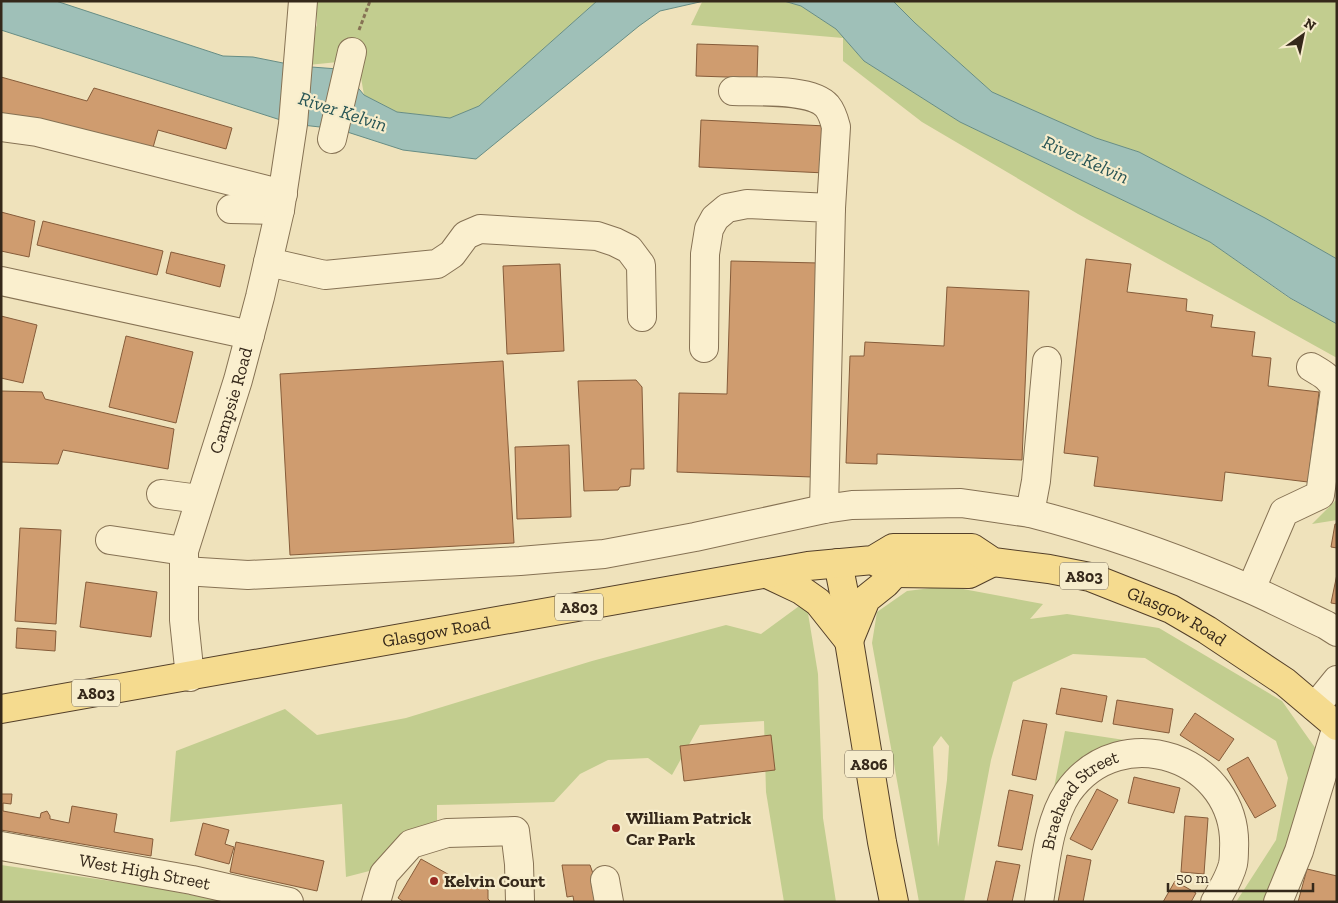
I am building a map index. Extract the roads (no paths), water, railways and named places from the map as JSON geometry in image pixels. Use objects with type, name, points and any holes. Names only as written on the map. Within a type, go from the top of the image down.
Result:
[{"type":"main road","name":"Glasgow Road","points":[[1,709],[808,566],[838,564],[884,567],[893,548],[972,548],[993,562],[1049,569],[1090,577],[1170,609],[1234,646],[1285,682],[1337,726]]},
{"type":"main road","name":"A806","points":[[838,564],[846,603],[849,642],[882,842],[894,902]]},
{"type":"main road","points":[[849,642],[866,599],[886,583],[884,567]]},
{"type":"main road","points":[[767,574],[801,590],[818,602],[849,642]]},
{"type":"street","name":"Campsie Road","points":[[190,677],[184,620],[184,561],[199,499],[238,380],[282,202],[293,124],[303,7]]},
{"type":"street","points":[[332,139],[352,52]]},
{"type":"street","points":[[732,91],[804,94],[818,99],[826,106],[833,115],[836,127],[831,208],[824,509]]},
{"type":"street","points":[[1,127],[37,132],[282,202]]},
{"type":"street","points":[[231,209],[282,202]]},
{"type":"street","points":[[704,348],[706,254],[709,229],[715,218],[727,208],[747,204],[831,208]]},
{"type":"street","points":[[268,262],[325,275],[437,264],[452,254],[466,235],[480,229],[597,236],[630,249],[641,265],[642,317]]},
{"type":"street","points":[[1,281],[250,335]]},
{"type":"street","points":[[1030,513],[1036,481],[1047,361]]},
{"type":"street","points":[[1252,589],[1284,512],[1320,495],[1334,389],[1327,377],[1311,367]]},
{"type":"street","points":[[161,494],[199,499]]},
{"type":"street","points":[[110,540],[184,561],[258,575],[501,562],[604,554],[695,537],[824,509],[852,505],[961,503],[1030,513],[1071,523],[1150,548],[1252,589],[1337,632]]},
{"type":"street","points":[[1315,708],[1337,680]]},
{"type":"street","points":[[1278,902],[1299,851],[1337,726]]},
{"type":"street","name":"Braehead Street","points":[[1039,902],[1052,830],[1058,811],[1068,792],[1082,775],[1100,762],[1119,755],[1140,752],[1159,753],[1169,756],[1198,771],[1213,786],[1224,802],[1233,822],[1233,864],[1215,902]]},
{"type":"street","points":[[376,902],[384,874],[411,844],[447,832],[515,831],[519,864],[520,901]]},
{"type":"street","name":"West High Street","points":[[1,846],[192,880],[289,902]]},
{"type":"water","name":"River Kelvin","points":[[1,1],[56,1],[223,56],[253,57],[298,66],[338,69],[350,78],[364,95],[397,112],[450,118],[479,106],[597,1],[704,1],[660,11],[476,159],[403,150],[338,129],[293,124],[1,30]]},
{"type":"water","name":"River Kelvin","points":[[784,1],[893,1],[992,92],[1096,138],[1139,152],[1265,218],[1337,259],[1337,324],[1290,298],[1210,242],[960,122],[864,61],[836,29],[801,6]]},
{"type":"place","name":"William Patrick Car Park","points":[[616,828]]},
{"type":"place","name":"Kelvin Court","points":[[434,881]]}]
